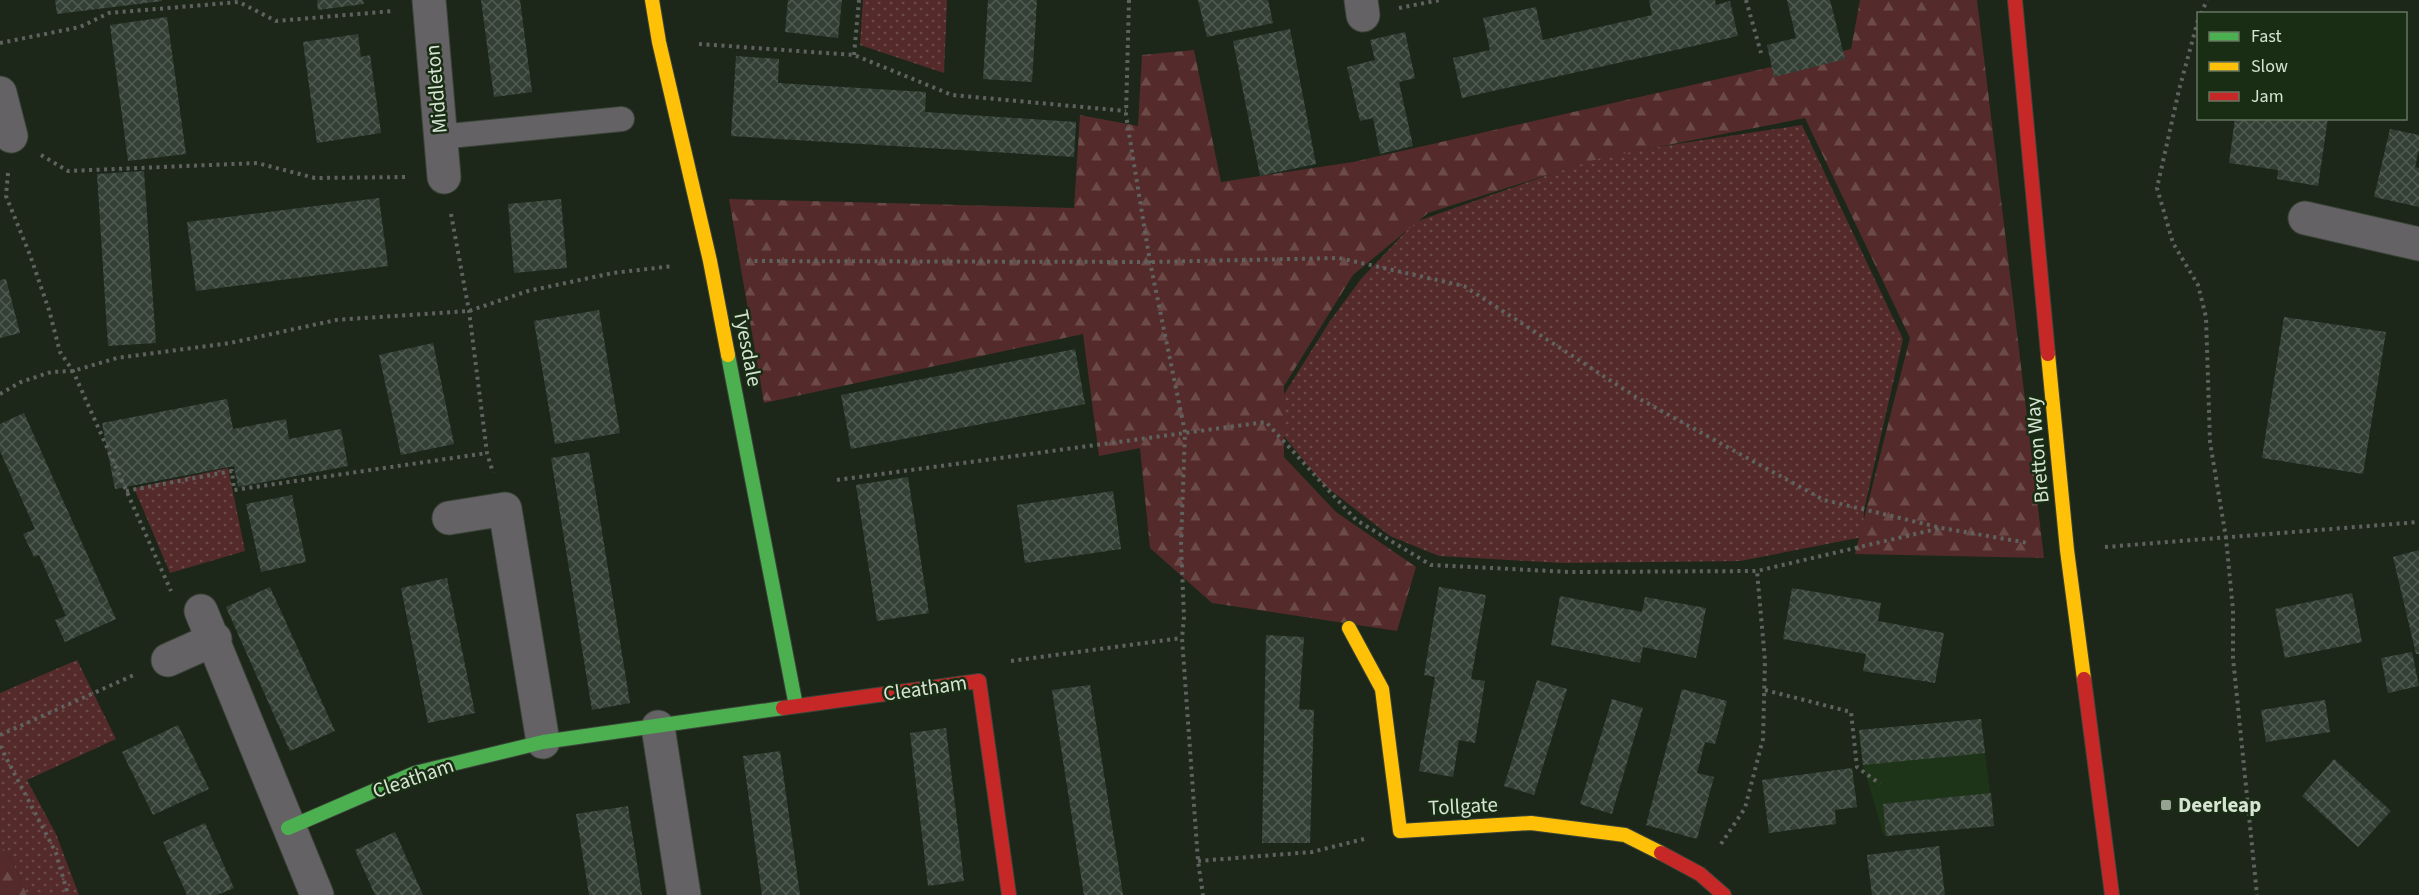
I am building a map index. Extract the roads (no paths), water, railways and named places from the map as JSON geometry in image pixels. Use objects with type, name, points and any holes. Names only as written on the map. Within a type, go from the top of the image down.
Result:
[{"type":"street","name":"Tyesdale","points":[[652,0],[659,42],[710,261],[795,706]]},
{"type":"street","name":"Bretton Way","points":[[2015,0],[2067,550],[2112,895]]},
{"type":"street","name":"Middleton","points":[[429,4],[444,177]]},
{"type":"street","points":[[0,93],[11,136]]},
{"type":"street","points":[[2305,218],[2419,243]]},
{"type":"street","points":[[449,518],[505,509],[543,742]]},
{"type":"street","points":[[168,660],[208,625],[288,828],[317,895]]},
{"type":"street","name":"Tollgate","points":[[1349,628],[1382,689],[1400,831],[1531,824],[1625,835],[1700,874],[1724,895]]},
{"type":"street","name":"Cleatham","points":[[288,828],[415,773],[543,742],[978,681],[1009,895]]},
{"type":"street","points":[[658,727],[684,895]]},
{"type":"lane","points":[[440,137],[622,119]]},
{"type":"place","name":"Deerleap","points":[[2166,805]]}]
